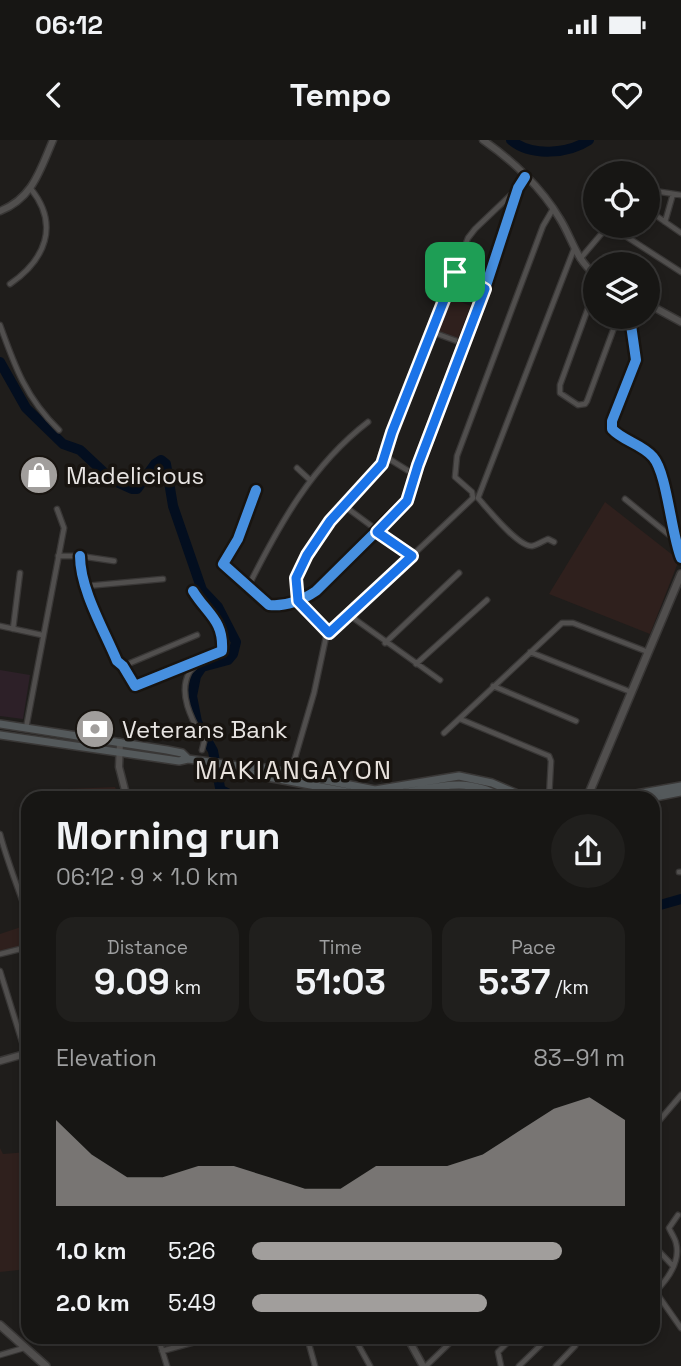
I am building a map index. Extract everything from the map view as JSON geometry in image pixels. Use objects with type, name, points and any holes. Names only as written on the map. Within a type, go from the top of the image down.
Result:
[{"type":"main road","points":[[590,791],[681,574]]},
{"type":"main road","points":[[0,724],[182,753],[188,759]]},
{"type":"main road","points":[[0,734],[118,753],[233,765],[246,768],[251,774],[290,776],[356,791]]},
{"type":"main road","points":[[351,790],[387,789],[459,776],[492,783],[511,791]]},
{"type":"main road","points":[[422,791],[458,785],[490,791]]},
{"type":"main road","points":[[653,791],[681,786]]},
{"type":"main road","points":[[660,796],[681,792]]},
{"type":"main road","points":[[0,1325],[46,1366]]},
{"type":"street","points":[[0,211],[18,202],[31,189],[53,140]]},
{"type":"street","points":[[483,140],[505,156],[544,196],[583,262]]},
{"type":"street","points":[[329,633],[298,601],[295,585],[299,571],[343,505],[386,457],[392,432],[455,272],[475,229],[525,177]]},
{"type":"street","points":[[256,490],[238,539],[223,565],[269,605],[298,601],[316,591],[407,501],[485,289],[518,187]]},
{"type":"street","points":[[10,284],[37,260],[43,246],[46,213],[31,189]]},
{"type":"street","points":[[660,192],[681,195]]},
{"type":"street","points":[[665,222],[673,194]]},
{"type":"street","points":[[553,209],[543,226],[457,456],[455,477],[525,544],[532,546],[548,539],[554,542]]},
{"type":"street","points":[[660,218],[681,233]]},
{"type":"street","points":[[580,259],[598,238]]},
{"type":"street","points":[[628,238],[681,272]]},
{"type":"street","points":[[290,776],[324,643],[329,633],[475,498],[575,249]]},
{"type":"street","points":[[455,272],[485,289]]},
{"type":"street","points":[[660,310],[681,322]]},
{"type":"street","points":[[583,324],[560,385],[560,393],[578,405],[587,401],[614,329]]},
{"type":"street","points":[[0,325],[18,375],[45,416],[59,430]]},
{"type":"street","points":[[632,329],[636,360],[612,421],[612,429],[648,452],[659,465],[674,538],[681,558]]},
{"type":"street","points":[[432,332],[465,344]]},
{"type":"street","points":[[248,587],[273,537],[310,480],[344,441],[368,422]]},
{"type":"street","points":[[386,457],[415,476]]},
{"type":"street","points":[[298,468],[310,480]]},
{"type":"street","points":[[625,499],[674,538]]},
{"type":"street","points":[[343,505],[412,556]]},
{"type":"street","points":[[26,728],[64,528],[57,509]]},
{"type":"street","points":[[58,556],[114,561]]},
{"type":"street","points":[[80,556],[81,575],[117,661],[136,686],[222,651],[223,638],[211,612],[193,591]]},
{"type":"street","points":[[13,629],[20,573]]},
{"type":"street","points":[[385,643],[459,573]]},
{"type":"street","points":[[86,586],[163,579]]},
{"type":"street","points":[[416,664],[487,600]]},
{"type":"street","points":[[349,615],[440,680]]},
{"type":"street","points":[[444,733],[556,628],[566,623],[573,623],[648,652]]},
{"type":"street","points":[[0,626],[42,635]]},
{"type":"street","points":[[123,666],[197,635]]},
{"type":"street","points":[[530,652],[631,692]]},
{"type":"street","points":[[202,750],[204,743],[187,704],[186,688],[189,673],[205,658]]},
{"type":"street","points":[[493,686],[576,721]]},
{"type":"street","points":[[460,719],[549,756],[549,791]]},
{"type":"street","points":[[120,742],[118,753],[125,791]]},
{"type":"street","points":[[0,834],[2,854],[11,863],[21,895]]},
{"type":"street","points":[[0,954],[21,949]]},
{"type":"street","points":[[0,971],[21,1037]]},
{"type":"street","points":[[0,1061],[21,1057]]},
{"type":"street","points":[[660,1120],[681,1095]]},
{"type":"street","points":[[660,1285],[669,1278],[673,1266],[677,1244],[669,1228],[678,1214]]},
{"type":"street","points":[[660,1252],[673,1266]]},
{"type":"street","points":[[660,1298],[681,1328]]},
{"type":"street","points":[[160,1344],[167,1366]]},
{"type":"street","points":[[162,1351],[188,1344]]},
{"type":"street","points":[[309,1344],[315,1366]]},
{"type":"street","points":[[358,1344],[370,1366]]},
{"type":"street","points":[[411,1344],[425,1366],[449,1344]]},
{"type":"street","points":[[501,1366],[498,1352],[506,1344]]},
{"type":"street","points":[[519,1366],[541,1344]]},
{"type":"street","points":[[556,1366],[575,1346]]},
{"type":"street","points":[[0,1355],[25,1348]]},
{"type":"shaded area","points":[[451,298],[476,308],[464,343],[438,332]]},
{"type":"shaded area","points":[[605,502],[679,560],[650,634],[549,594]]},
{"type":"shaded area","points":[[0,670],[30,675],[23,719],[0,716]]},
{"type":"shaded area","points":[[115,787],[117,791],[45,791]]},
{"type":"shaded area","points":[[21,927],[21,946],[0,952],[0,934]]},
{"type":"shaded area","points":[[0,1148],[3,1154],[21,1153],[21,1270],[0,1272]]},
{"type":"waterway","points":[[511,140],[529,149],[550,152],[571,148],[589,140]]},
{"type":"waterway","points":[[0,362],[26,408],[63,444],[80,450],[112,480],[137,489],[155,464],[161,460],[166,464],[173,506],[202,590],[218,607],[236,642],[233,654],[228,660],[202,667],[196,676],[192,696],[197,722],[213,751],[221,791]]},
{"type":"waterway","points":[[660,905],[681,899]]},
{"type":"cycle path","points":[[256,490],[238,539],[223,564],[269,605],[294,602],[316,591],[407,501],[418,465],[485,289],[518,188],[525,177]]},
{"type":"cycle path","points":[[632,329],[636,360],[612,421],[612,429],[649,453],[658,465],[681,558]]},
{"type":"cycle path","points":[[80,556],[84,582],[94,609],[117,661],[135,686],[222,651],[217,624],[193,591]]},
{"type":"place","name":"Madelicious","points":[[39,475]]},
{"type":"place","name":"Veterans Bank","points":[[95,729]]},
{"type":"district","name":"MAKIANGAYON","points":[[294,770]]},
{"type":"route","points":[[455,272],[485,289],[418,465],[407,501],[377,532],[412,556],[329,633],[298,601],[296,578],[307,555],[330,521],[386,457],[392,432],[455,272]]}]
